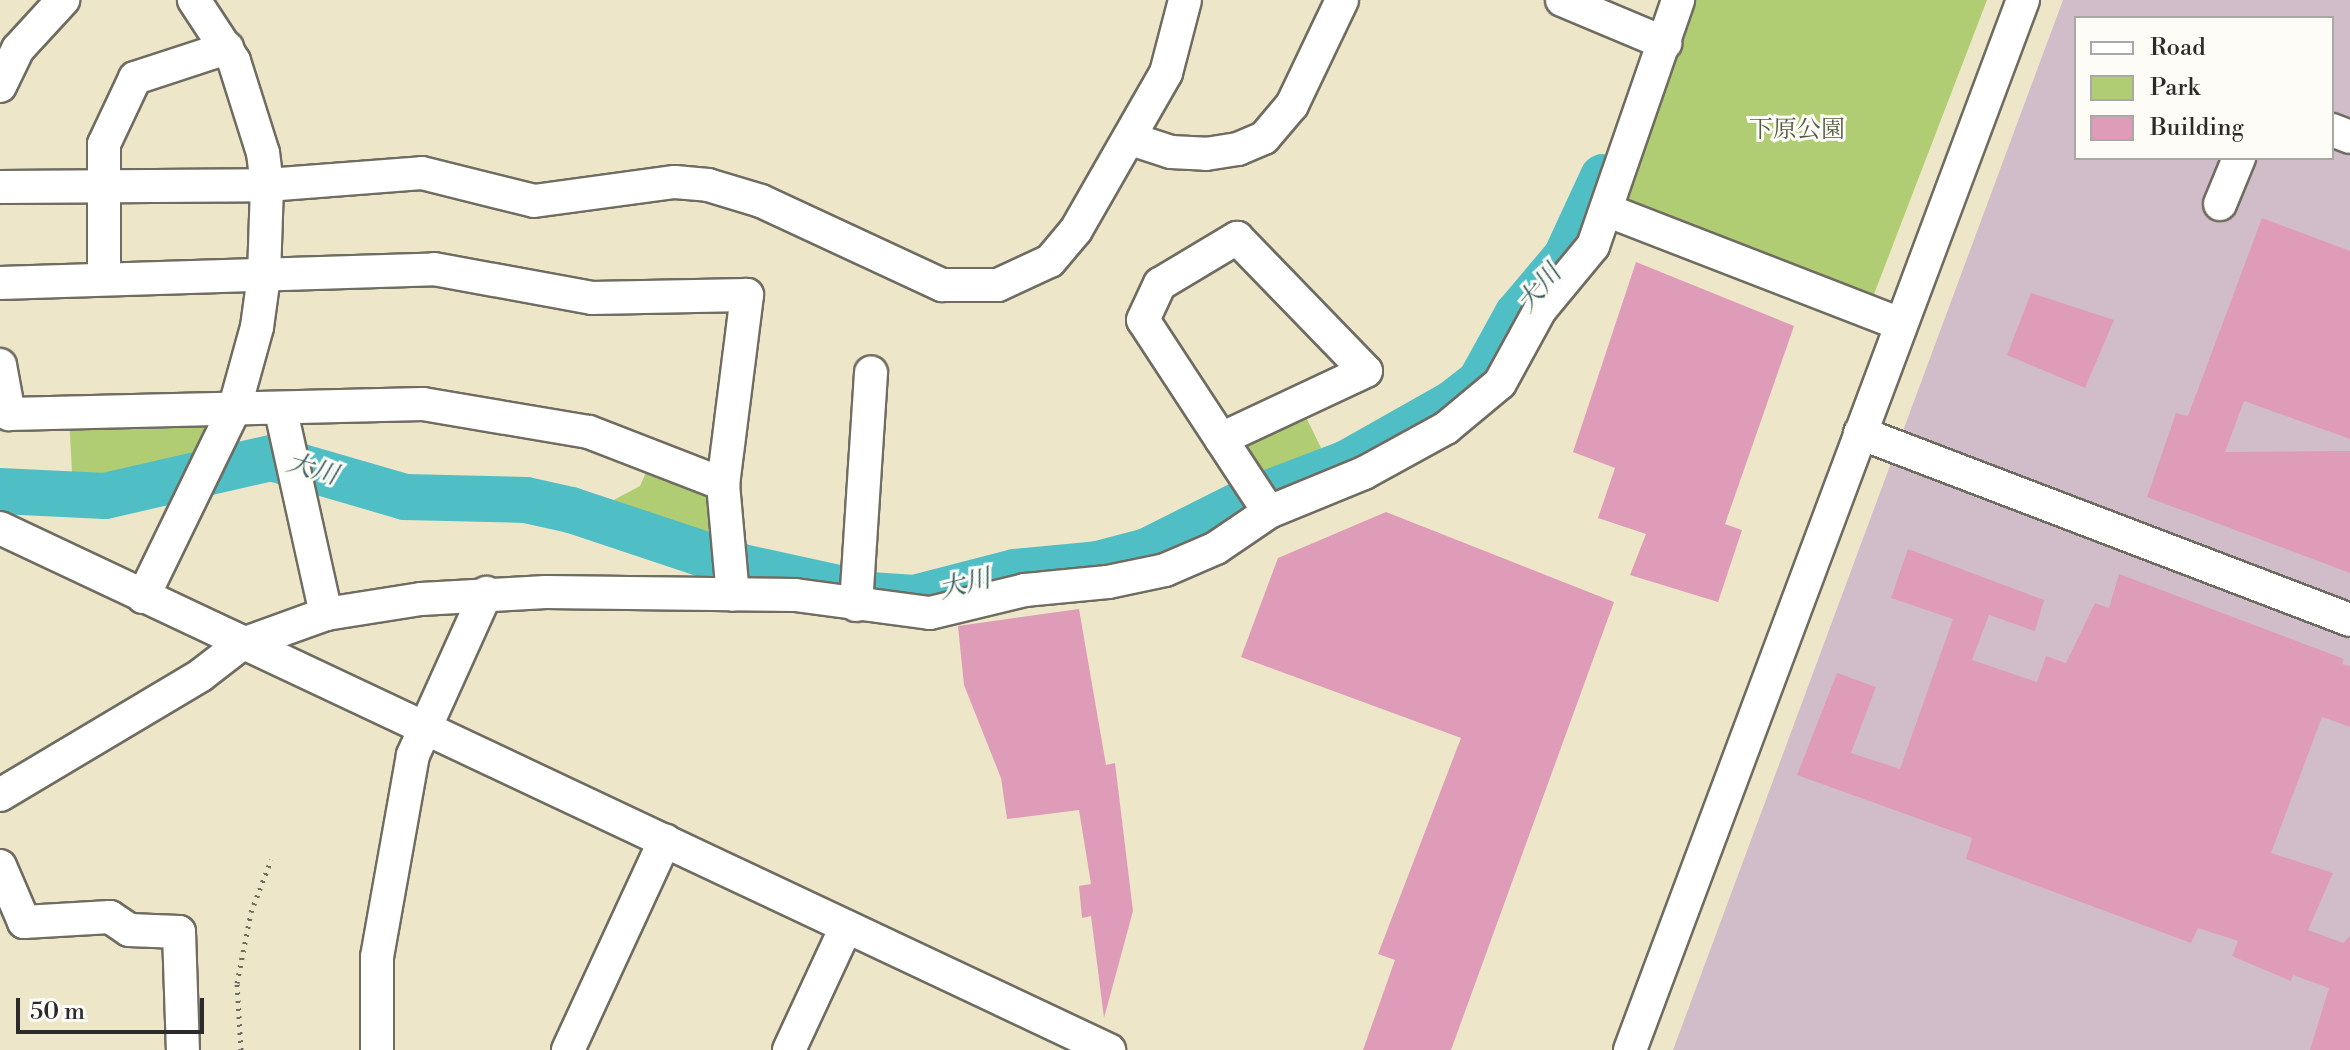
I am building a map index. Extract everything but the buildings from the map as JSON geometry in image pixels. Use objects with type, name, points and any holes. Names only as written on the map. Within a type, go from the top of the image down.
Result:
[{"type":"street","points":[[0,86],[18,49],[63,0]]},
{"type":"street","points":[[143,597],[220,446],[234,410],[257,327],[264,276],[267,185],[244,85],[227,48],[194,0]]},
{"type":"street","points":[[0,187],[267,185],[422,173],[534,201],[675,182],[708,185],[761,201],[942,285],[968,287],[1024,277],[1050,261],[1076,230],[1131,139],[1166,73],[1185,0]]},
{"type":"street","points":[[1131,139],[1171,152],[1206,154],[1264,138],[1292,105],[1342,0]]},
{"type":"street","points":[[1562,0],[1665,43]]},
{"type":"street","points":[[0,795],[201,675],[240,645],[326,614],[486,593],[730,574],[795,595],[930,613],[1025,590],[1150,573],[1216,548],[1268,511],[1364,473],[1477,408],[1500,383],[1540,310],[1593,246],[1609,211],[1678,0]]},
{"type":"street","points":[[1630,1050],[2023,0]]},
{"type":"street","points":[[104,278],[104,144],[135,78],[227,48]]},
{"type":"street","points":[[2220,204],[2238,160]]},
{"type":"street","points":[[1609,211],[1900,324]]},
{"type":"street","points":[[1221,439],[1366,371],[1237,238],[1160,284],[1143,320],[1268,511]]},
{"type":"street","points":[[0,283],[434,269],[592,298],[747,295],[723,484],[730,574]]},
{"type":"street","points":[[0,365],[9,414],[234,410],[283,421],[423,404],[565,425],[723,484]]},
{"type":"street","points":[[856,605],[871,372]]},
{"type":"street","points":[[283,421],[292,478],[326,614]]},
{"type":"street","points":[[1860,433],[2350,620]]},
{"type":"street","points":[[0,528],[240,645],[427,726],[1109,1050]]},
{"type":"street","points":[[377,1050],[377,957],[384,895],[413,755],[486,593]]},
{"type":"street","points":[[568,1050],[665,840]]},
{"type":"street","points":[[0,866],[24,922],[110,917],[129,930],[179,932],[183,1050]]},
{"type":"street","points":[[789,1050],[846,927]]},
{"type":"path","points":[[241,1050],[237,983],[251,912],[271,860]]},
{"type":"shaded area","points":[[2063,0],[2350,0],[2350,1050],[1673,1050]]},
{"type":"green space","name":"下原公園","points":[[1693,0],[1987,0],[1871,302],[1623,203]]},
{"type":"green space","points":[[1300,405],[1327,460],[1258,492],[1239,433]]},
{"type":"green space","points":[[198,415],[213,432],[197,470],[104,491],[73,490],[69,417]]},
{"type":"green space","points":[[651,461],[720,486],[723,556],[593,511],[640,486]]},
{"type":"waterway","name":"大川","points":[[0,491],[105,496],[271,458],[405,497],[526,500],[571,510],[742,567],[870,595],[914,598],[1015,572],[1098,564],[1147,551],[1247,501],[1347,463],[1453,403],[1480,382],[1517,315],[1566,257],[1603,177]]}]
